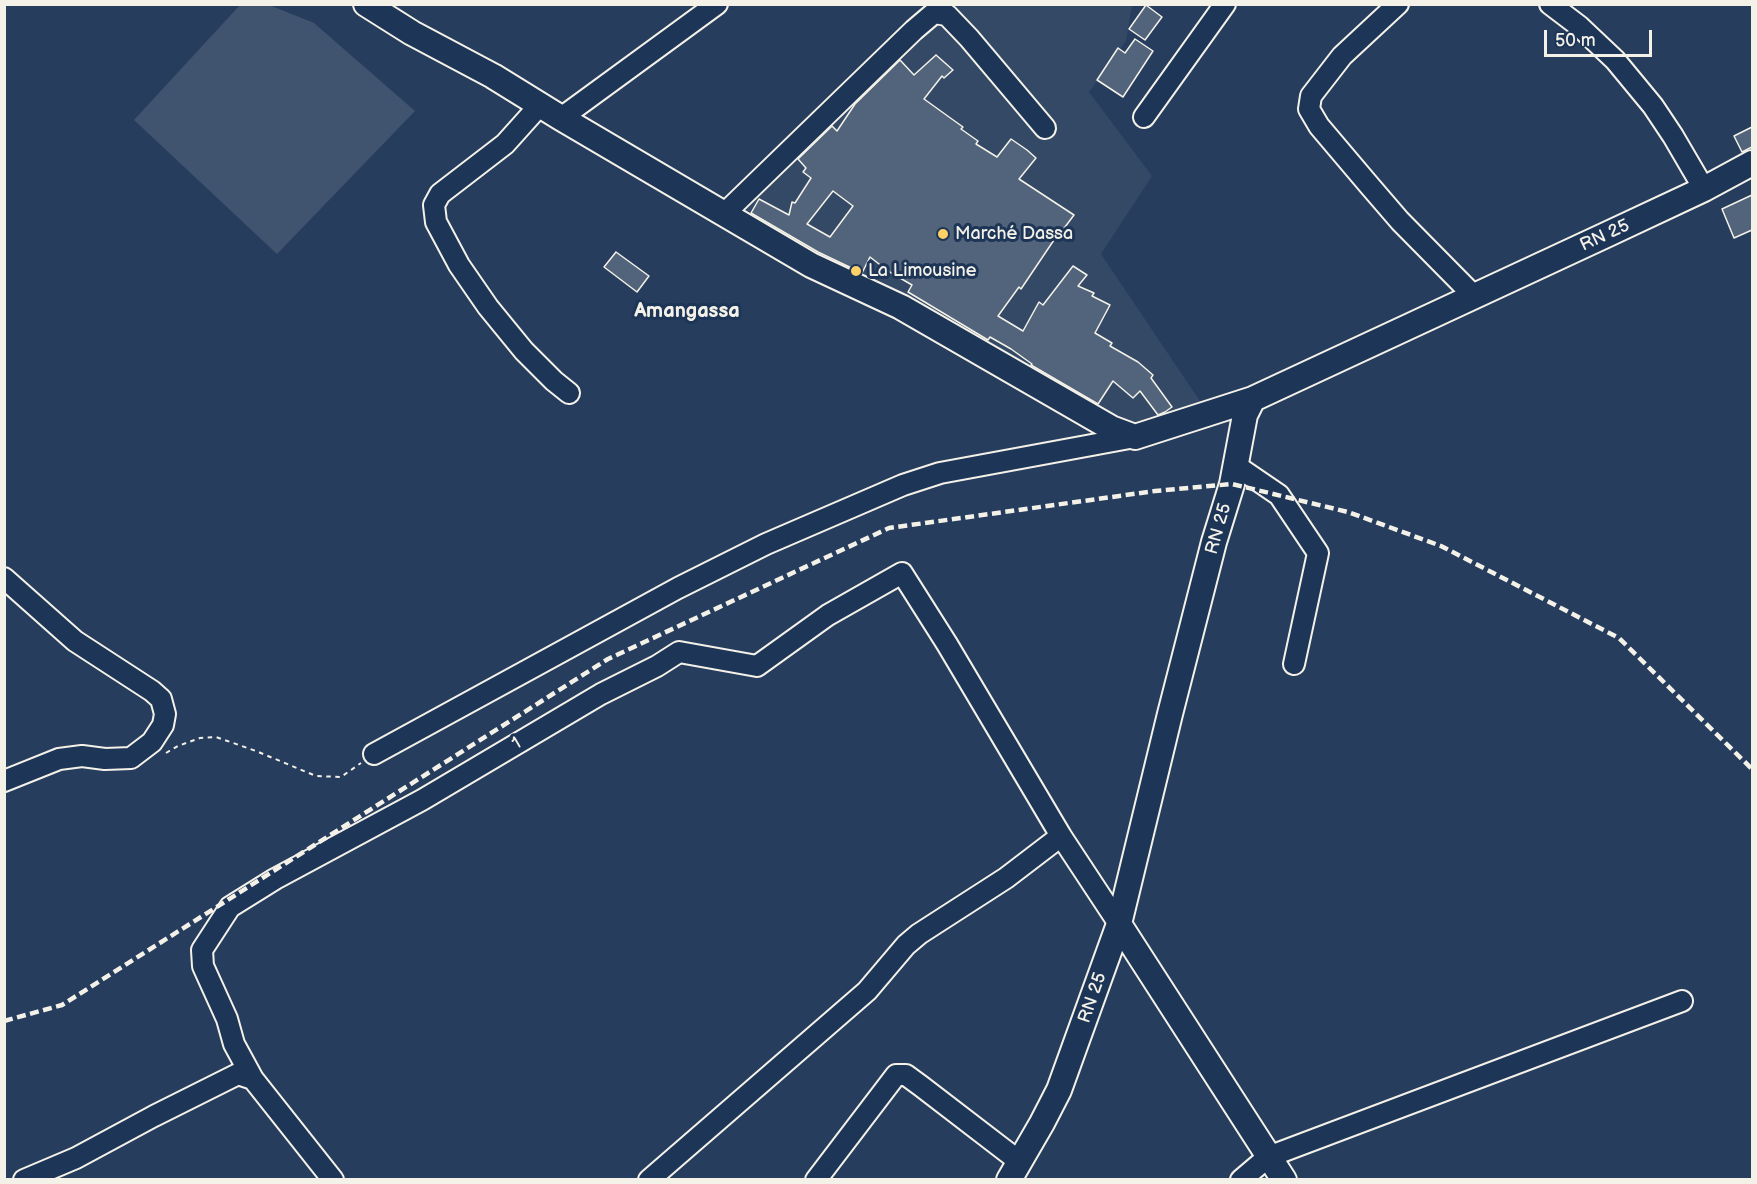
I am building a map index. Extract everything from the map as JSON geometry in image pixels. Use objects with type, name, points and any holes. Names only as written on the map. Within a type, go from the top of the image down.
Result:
[{"type":"main road","points":[[366,4],[412,33],[493,76],[811,265],[901,306],[1112,428],[1135,437],[1253,399]]},
{"type":"main road","name":"RN 25","points":[[1014,1171],[1059,1090],[1119,924],[1170,714],[1235,465],[1245,415],[1253,399],[1704,189],[1750,170]]},
{"type":"main road","points":[[1119,924],[1284,1179]]},
{"type":"street","points":[[561,118],[717,4]]},
{"type":"street","points":[[1144,117],[1225,4]]},
{"type":"street","points":[[1398,4],[1342,56],[1311,96],[1309,109],[1319,126],[1369,186],[1475,297]]},
{"type":"street","points":[[1550,4],[1579,26],[1615,60],[1653,106],[1704,189]]},
{"type":"street","points":[[724,214],[914,30],[934,14],[947,15],[1045,128]]},
{"type":"street","points":[[540,105],[505,144],[440,194],[434,205],[436,222],[447,246],[473,287],[524,351],[569,393]]},
{"type":"street","points":[[374,754],[678,588],[766,544],[903,484],[940,473],[1135,437]]},
{"type":"street","points":[[1235,465],[1279,495],[1318,553],[1294,664]]},
{"type":"street","name":"1","points":[[252,1079],[234,1044],[227,1019],[203,966],[202,950],[230,907],[275,879],[422,800],[601,693],[657,666],[679,652],[757,666],[828,615],[902,573],[1061,836]]},
{"type":"street","points":[[4,578],[75,641],[161,699],[165,714],[163,725],[152,742],[131,758],[105,759],[82,756],[59,759],[4,781]]},
{"type":"street","points":[[649,1179],[867,991],[906,945],[919,934],[1006,878],[1061,836],[1119,924]]},
{"type":"street","points":[[1241,1179],[1268,1157],[1682,1001]]},
{"type":"street","points":[[24,1179],[76,1158],[238,1074],[252,1079],[333,1179]]},
{"type":"street","points":[[816,1179],[896,1075],[906,1075],[921,1086],[1014,1171]]},
{"type":"path","points":[[163,755],[178,746],[200,738],[216,737],[316,776],[341,777],[374,754]]},
{"type":"shaded area","points":[[240,5],[269,5],[314,23],[415,111],[277,254],[134,120]]},
{"type":"shaded area","name":"Marché Dassa","points":[[945,5],[1132,5],[1126,41],[1089,92],[1152,176],[1101,254],[1202,404],[1132,427],[736,214],[911,32]]},
{"type":"building","points":[[1146,5],[1162,17],[1145,40],[1129,29]]},
{"type":"building","points":[[1135,39],[1153,51],[1123,97],[1097,80],[1118,48],[1125,53]]},
{"type":"building","points":[[936,55],[953,70],[944,78],[942,76],[924,99],[963,127],[961,129],[978,141],[976,144],[997,157],[1011,139],[1027,150],[1036,158],[1019,179],[1074,215],[1058,234],[1021,289],[1019,287],[998,316],[1023,331],[1039,302],[1043,305],[1073,266],[1087,275],[1078,286],[1094,293],[1092,296],[1110,305],[1095,333],[1112,343],[1110,346],[1138,362],[1153,375],[1151,378],[1172,407],[1158,415],[1140,391],[1133,398],[1113,381],[1098,404],[1031,365],[1011,349],[990,337],[988,340],[908,292],[912,285],[870,257],[862,273],[818,252],[751,213],[759,199],[789,215],[792,202],[795,203],[811,178],[803,172],[806,168],[798,159],[832,126],[837,131],[855,104],[900,60],[914,75]],"holes":[[[833,191],[853,206],[830,237],[807,224]]]},
{"type":"building","points":[[1752,127],[1752,147],[1742,152],[1734,136]]},
{"type":"building","points":[[1752,195],[1752,230],[1734,238],[1722,209]]},
{"type":"building","points":[[616,252],[649,276],[637,292],[604,267]]},
{"type":"railway","points":[[4,1021],[62,1005],[608,659],[889,528],[1155,491],[1232,484],[1348,512],[1441,546],[1619,638],[1752,769]]},
{"type":"place","name":"Marché Dassa","points":[[943,234]]},
{"type":"place","name":"La Limousine","points":[[856,271]]},
{"type":"district","name":"Amangassa","points":[[687,312]]}]
